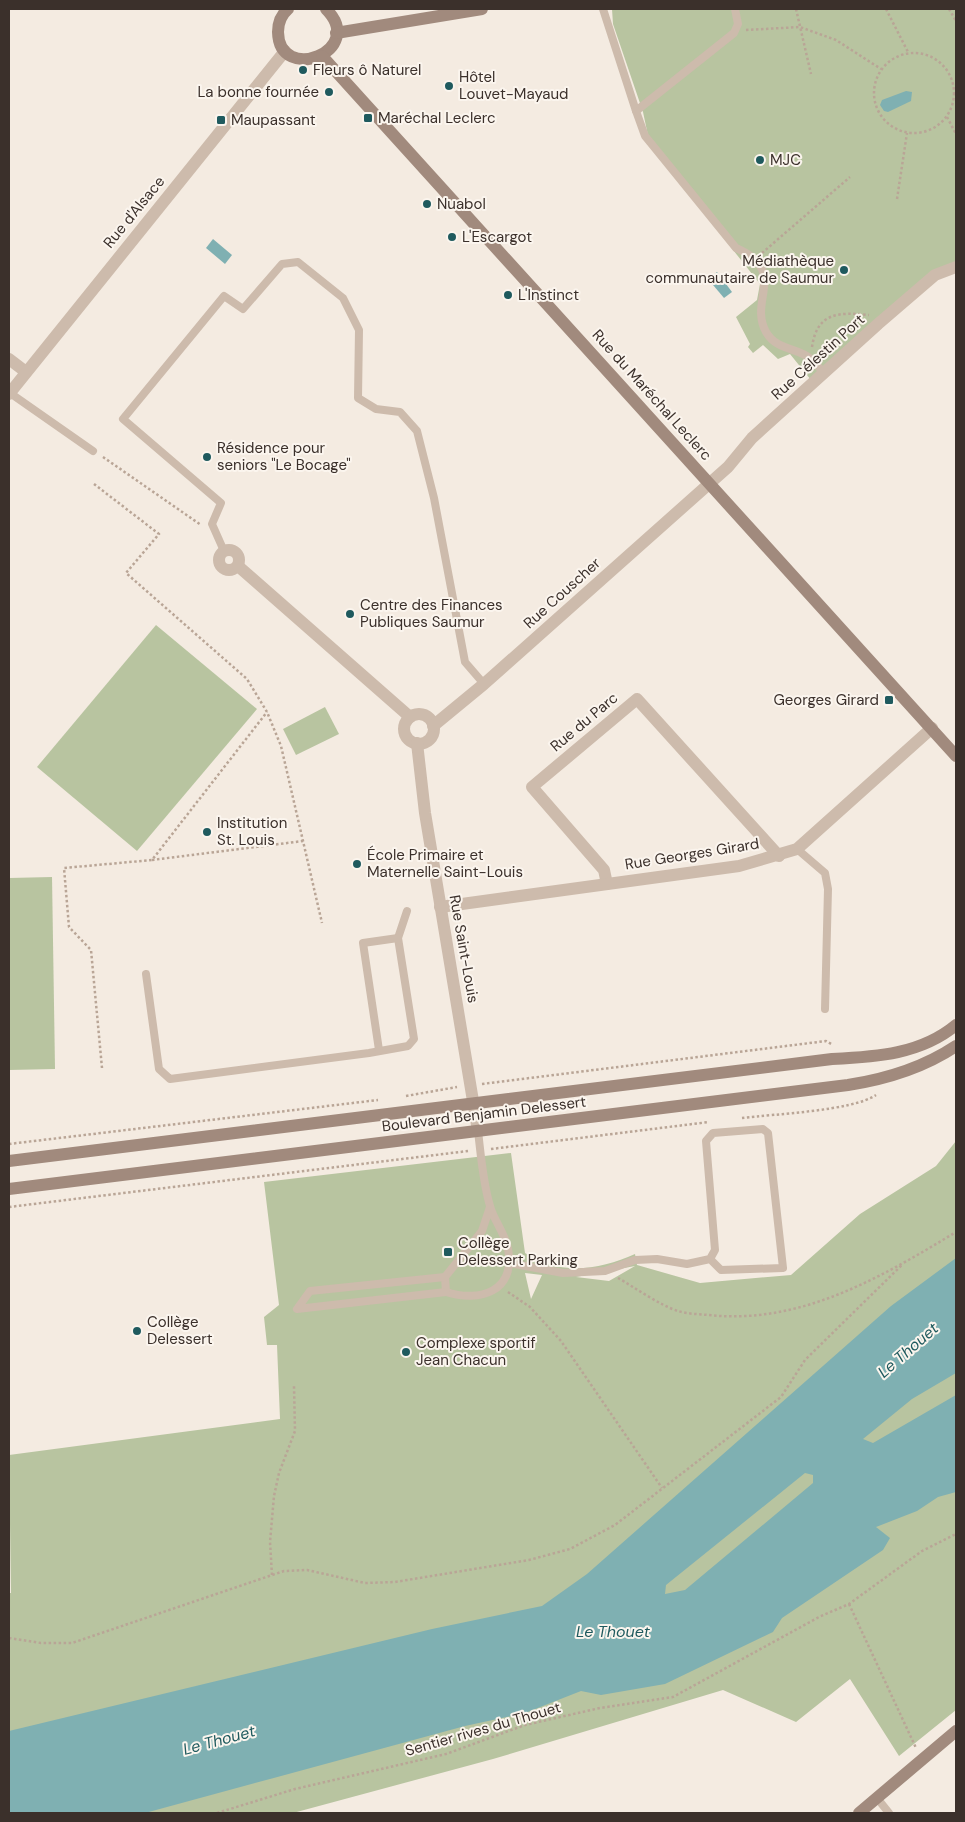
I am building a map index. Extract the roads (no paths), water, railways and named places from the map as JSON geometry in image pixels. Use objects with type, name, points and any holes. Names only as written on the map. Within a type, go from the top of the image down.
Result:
[{"type":"main road","points":[[285,10],[280,19],[278,36],[285,51],[303,60],[313,60],[322,56],[334,42],[336,33],[332,16],[326,9]]},
{"type":"main road","points":[[336,33],[482,9]]},
{"type":"main road","name":"Rue du Maréchal Leclerc","points":[[322,56],[956,756]]},
{"type":"main road","name":"Boulevard Benjamin Delessert","points":[[9,1161],[896,1053],[936,1040],[956,1025]]},
{"type":"main road","name":"Boulevard Benjamin Delessert","points":[[9,1189],[875,1081],[918,1067],[956,1046]]},
{"type":"main road","points":[[859,1813],[956,1731]]},
{"type":"street","name":"Rue d'Alsace","points":[[9,393],[285,51]]},
{"type":"street","name":"Rue Célestin Port","points":[[710,483],[728,467],[752,438],[878,324],[935,275],[956,266]]},
{"type":"street","points":[[9,359],[26,372]]},
{"type":"street","name":"Rue Couscher","points":[[434,726],[484,684],[710,483]]},
{"type":"street","points":[[224,551],[219,556],[220,566],[229,570],[238,566],[410,718]]},
{"type":"street","name":"Rue du Parc","points":[[607,884],[604,870],[532,787],[637,700],[779,856]]},
{"type":"street","points":[[422,714],[429,718],[434,726],[431,738],[424,742],[417,743],[408,738],[405,732],[406,724],[410,718],[422,714]]},
{"type":"street","name":"Rue Georges Girard","points":[[440,907],[739,866],[779,856],[797,849],[932,728]]},
{"type":"street","name":"Rue Saint-Louis","points":[[417,743],[440,907],[478,1131]]},
{"type":"lane","points":[[603,9],[645,136],[736,248],[755,258],[762,266],[764,292],[762,318],[766,331],[774,343],[810,358],[824,373]]},
{"type":"lane","points":[[636,111],[735,31],[738,24],[735,9]]},
{"type":"lane","points":[[224,551],[212,524],[221,503],[123,419],[224,296],[243,309],[282,264],[298,262],[343,298],[359,330],[358,398],[376,409],[400,412],[417,430],[434,498],[466,662],[484,684]]},
{"type":"lane","points":[[9,393],[93,451]]},
{"type":"lane","points":[[797,849],[825,873],[828,889],[825,1009]]},
{"type":"lane","points":[[146,974],[159,1069],[170,1079],[369,1054],[379,1050],[408,1046],[414,1039],[398,938],[407,911]]},
{"type":"lane","points":[[379,1050],[363,943],[398,938]]},
{"type":"lane","points":[[509,1263],[563,1273],[605,1271],[635,1260],[657,1259],[687,1264],[710,1259],[715,1250],[706,1141],[713,1133],[763,1128],[768,1133],[783,1268],[721,1270],[710,1259]]},
{"type":"lane","points":[[445,1277],[310,1291],[297,1309],[446,1292],[472,1297],[487,1295],[498,1286],[509,1263],[504,1236],[490,1207],[478,1131]]},
{"type":"lane","points":[[446,1292],[445,1277],[482,1231],[490,1207]]},
{"type":"lane","points":[[877,1798],[890,1813]]},
{"type":"water","points":[[906,91],[912,92],[911,101],[888,112],[884,111],[880,105],[882,100]]},
{"type":"water","points":[[213,239],[232,255],[225,264],[206,248]]},
{"type":"water","points":[[717,272],[732,292],[724,298],[708,279]]},
{"type":"water","name":"Le Thouet","points":[[956,1258],[956,1373],[912,1399],[863,1439],[873,1443],[956,1395],[956,1492],[938,1497],[917,1511],[876,1527],[890,1538],[883,1550],[782,1618],[773,1632],[665,1684],[601,1695],[581,1691],[525,1713],[465,1726],[145,1813],[9,1813],[9,1731],[432,1629],[542,1606],[587,1574],[891,1306]],"holes":[[[805,1473],[813,1475],[813,1483],[685,1590],[665,1594],[666,1585]]]},
{"type":"place","name":"Fleurs ô Naturel","points":[[303,70]]},
{"type":"place","name":"Hôtel Louvet-Mayaud","points":[[449,86]]},
{"type":"place","name":"La bonne fournée","points":[[329,92]]},
{"type":"place","name":"Maréchal Leclerc","points":[[368,118]]},
{"type":"place","name":"Maupassant","points":[[221,120]]},
{"type":"place","name":"MJC","points":[[760,160]]},
{"type":"place","name":"Nuabol","points":[[427,204]]},
{"type":"place","name":"L'Escargot","points":[[452,237]]},
{"type":"place","name":"Médiathèque communautaire de Saumur","points":[[844,270]]},
{"type":"place","name":"L'Instinct","points":[[508,295]]},
{"type":"place","name":"Résidence pour seniors \"Le Bocage\"","points":[[207,457]]},
{"type":"place","name":"Centre des Finances Publiques Saumur","points":[[350,614]]},
{"type":"place","name":"Georges Girard","points":[[889,700]]},
{"type":"place","name":"Institution St. Louis","points":[[207,832]]},
{"type":"place","name":"École Primaire et Maternelle Saint-Louis","points":[[357,864]]},
{"type":"place","name":"Collège Delessert Parking","points":[[448,1252]]},
{"type":"place","name":"Collège Delessert","points":[[137,1331]]},
{"type":"place","name":"Complexe sportif Jean Chacun","points":[[406,1352]]}]
